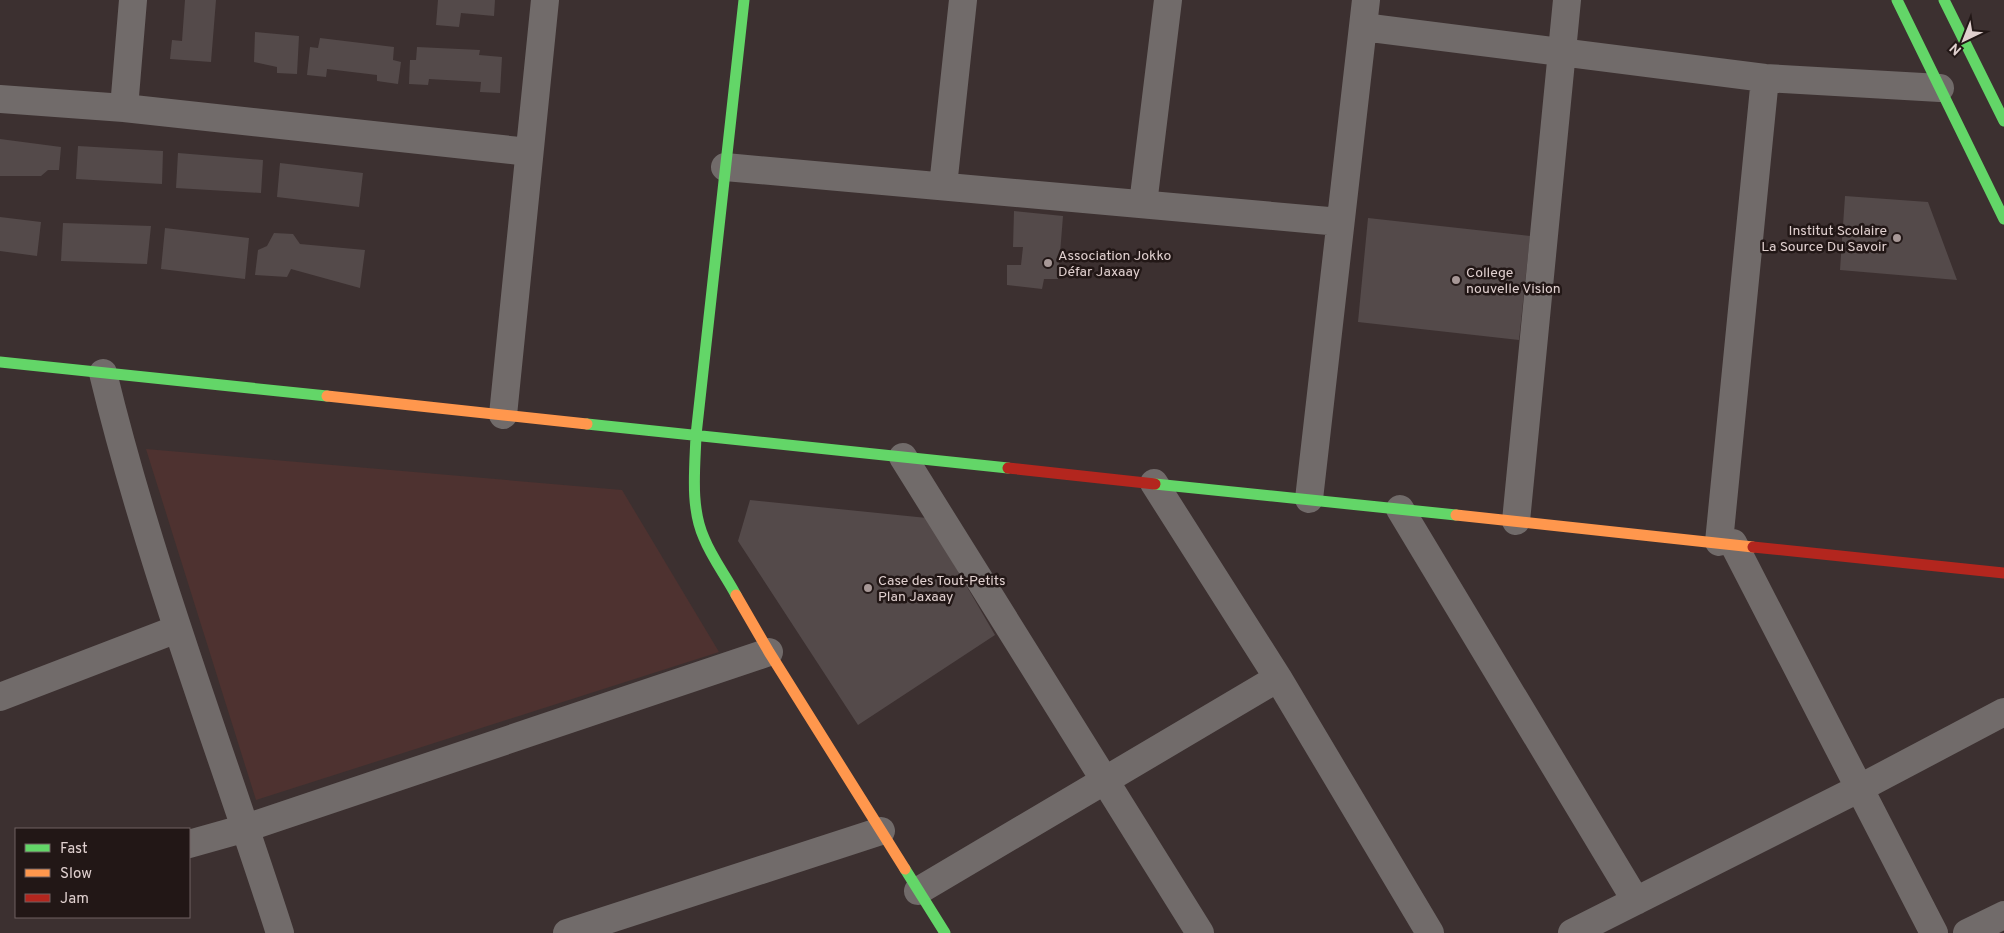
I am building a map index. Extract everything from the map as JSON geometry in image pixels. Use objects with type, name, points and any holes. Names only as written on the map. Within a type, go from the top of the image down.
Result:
[{"type":"street","points":[[124,108],[133,0]]},
{"type":"street","points":[[503,415],[545,0]]},
{"type":"street","points":[[744,0],[696,435],[695,489],[697,512],[703,536],[769,652],[945,933]]},
{"type":"street","points":[[943,186],[963,0]]},
{"type":"street","points":[[1143,204],[1168,0]]},
{"type":"street","points":[[1309,499],[1366,0]]},
{"type":"street","points":[[1516,521],[1567,0]]},
{"type":"street","points":[[1896,0],[2004,218]]},
{"type":"street","points":[[1944,0],[2004,121]]},
{"type":"street","points":[[1363,27],[1765,78],[1940,88]]},
{"type":"street","points":[[1765,78],[1726,543],[1860,788],[1934,933]]},
{"type":"street","points":[[0,98],[124,108],[530,152]]},
{"type":"street","points":[[726,167],[1340,222]]},
{"type":"street","points":[[0,362],[2004,573]]},
{"type":"street","points":[[103,373],[119,440],[177,629],[280,933]]},
{"type":"street","points":[[903,457],[1200,933]]},
{"type":"street","points":[[1154,483],[1278,678],[1430,933]]},
{"type":"street","points":[[1400,509],[1636,901]]},
{"type":"street","points":[[0,697],[177,629]]},
{"type":"street","points":[[190,844],[246,828],[769,652]]},
{"type":"street","points":[[918,891],[1278,678]]},
{"type":"street","points":[[1572,933],[1860,788],[2004,712]]},
{"type":"street","points":[[567,933],[881,831]]},
{"type":"street","points":[[1967,933],[2004,915]]},
{"type":"shaded area","points":[[146,449],[622,490],[719,652],[256,800]]},
{"type":"building","points":[[185,0],[216,0],[211,62],[170,59],[172,40],[182,41]]},
{"type":"building","points":[[438,0],[495,0],[494,16],[461,13],[459,27],[436,25]]},
{"type":"building","points":[[255,32],[299,36],[297,74],[277,73],[277,67],[254,62]]},
{"type":"building","points":[[320,38],[394,47],[393,60],[401,62],[398,84],[377,81],[377,75],[327,69],[326,77],[307,75],[310,47],[318,48]]},
{"type":"building","points":[[417,47],[480,50],[479,55],[502,57],[500,93],[480,92],[481,82],[429,79],[428,85],[409,84],[410,60],[416,60]]},
{"type":"building","points":[[0,139],[61,147],[59,170],[48,170],[41,176],[0,176]]},
{"type":"building","points":[[78,146],[163,151],[162,184],[76,179]]},
{"type":"building","points":[[178,153],[263,160],[261,193],[176,188]]},
{"type":"building","points":[[280,163],[363,173],[359,207],[277,197]]},
{"type":"building","points":[[1845,196],[1928,202],[1957,280],[1840,270]]},
{"type":"building","points":[[1014,211],[1063,216],[1058,279],[1044,279],[1042,289],[1007,285],[1007,265],[1021,265],[1023,247],[1013,247]]},
{"type":"building","points":[[0,217],[41,222],[37,256],[0,251]]},
{"type":"building","points":[[1368,218],[1530,236],[1519,340],[1358,322]]},
{"type":"building","points":[[63,223],[151,226],[147,264],[61,261]]},
{"type":"building","points":[[165,228],[249,238],[245,279],[161,269]]},
{"type":"building","points":[[274,233],[293,234],[300,244],[365,250],[360,288],[291,269],[287,277],[255,275],[258,250],[267,246]]},
{"type":"building","name":"Case des Tout-Petits Plan Jaxaay","points":[[750,500],[927,518],[995,635],[858,725],[738,541]]},
{"type":"traffic: fast","points":[[736,595],[704,538],[697,513],[694,474],[696,435],[744,0]]},
{"type":"traffic: fast","points":[[1897,0],[2004,219]]},
{"type":"traffic: fast","points":[[1944,0],[2004,121]]},
{"type":"traffic: fast","points":[[0,362],[327,396]]},
{"type":"traffic: fast","points":[[587,424],[1008,468]]},
{"type":"traffic: fast","points":[[1155,484],[1456,515]]},
{"type":"traffic: fast","points":[[905,869],[945,933]]},
{"type":"traffic: slow","points":[[327,396],[587,424]]},
{"type":"traffic: slow","points":[[1456,515],[1753,547]]},
{"type":"traffic: slow","points":[[736,595],[769,652],[905,869]]},
{"type":"traffic: jam","points":[[1008,468],[1155,484]]},
{"type":"traffic: jam","points":[[1753,547],[2004,573]]},
{"type":"place","name":"Institut Scolaire La Source Du Savoir","points":[[1897,238]]},
{"type":"place","name":"Association Jokko Défar Jaxaay","points":[[1048,263]]},
{"type":"place","name":"College nouvelle Vision","points":[[1456,280]]},
{"type":"place","name":"Case des Tout-Petits Plan Jaxaay","points":[[868,588]]}]
